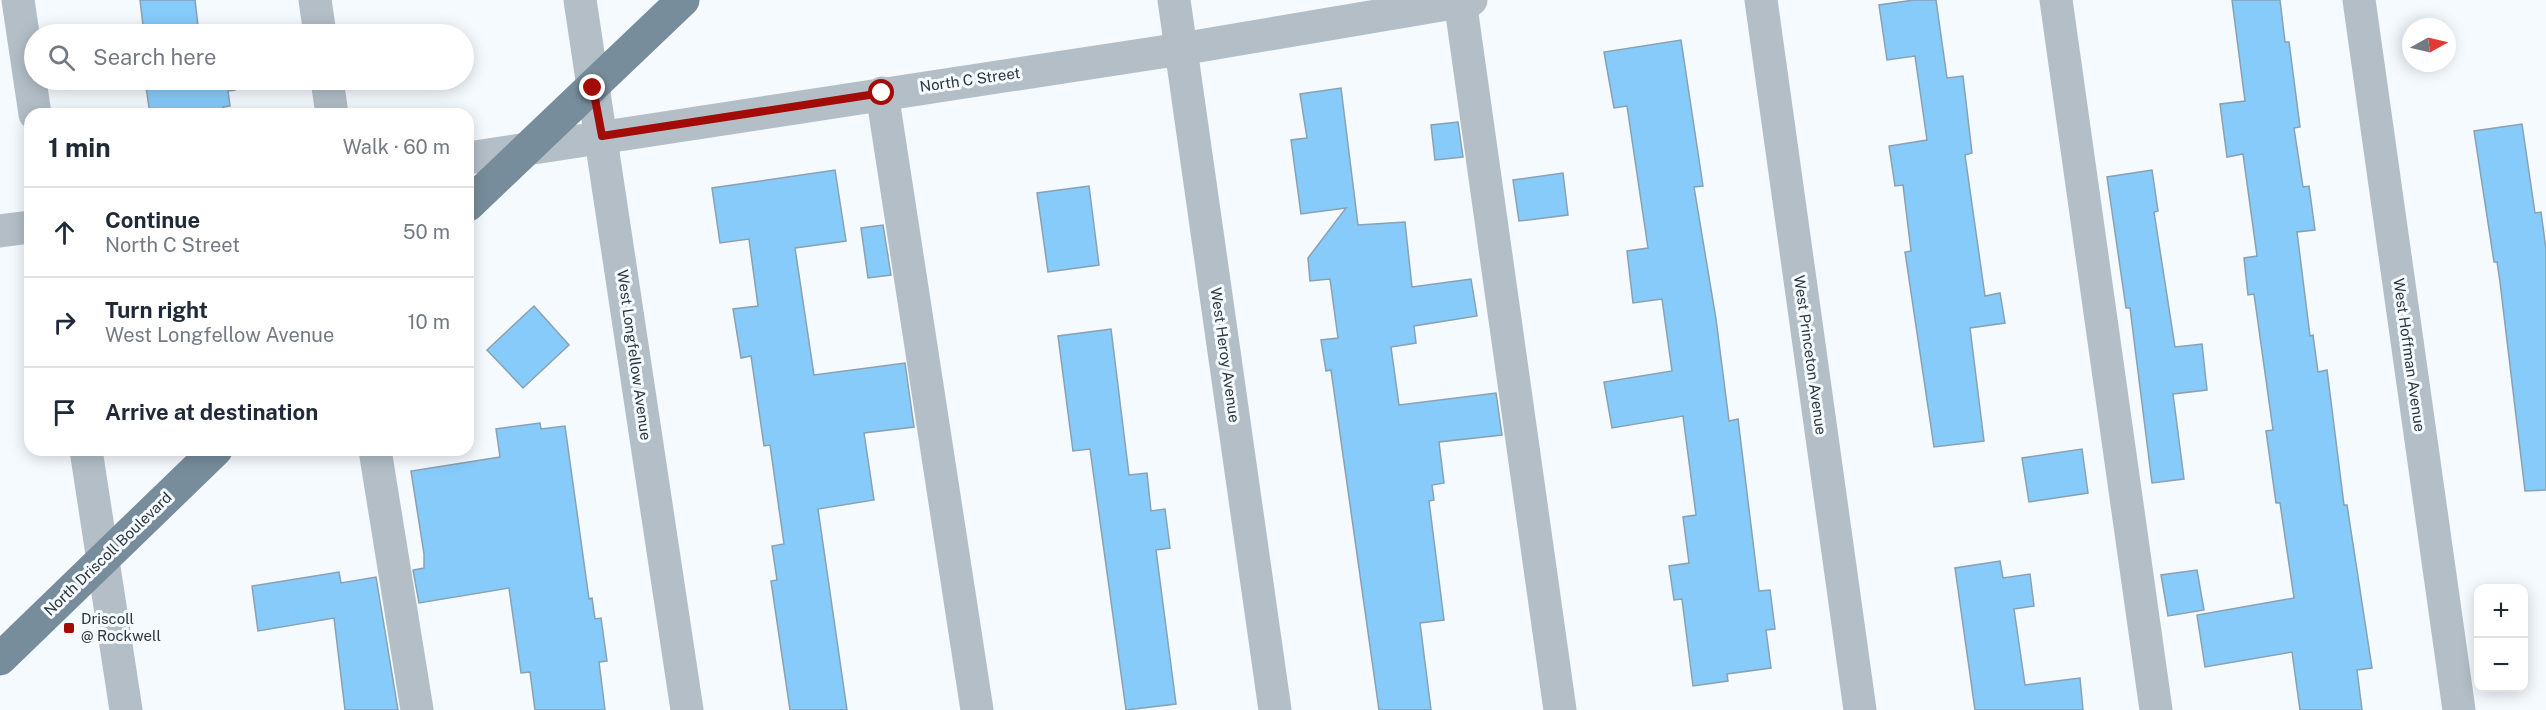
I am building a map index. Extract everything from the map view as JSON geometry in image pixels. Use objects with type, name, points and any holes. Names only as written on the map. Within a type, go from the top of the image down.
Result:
[{"type":"main road","points":[[474,199],[683,0]]},
{"type":"main road","name":"North Driscoll Boulevard","points":[[0,659],[210,456]]},
{"type":"street","points":[[18,0],[24,40]]},
{"type":"street","points":[[315,0],[319,24]]},
{"type":"street","name":"West Longfellow Avenue","points":[[580,0],[687,710]]},
{"type":"street","name":"West Heroy Avenue","points":[[1174,0],[1275,710]]},
{"type":"street","name":"West Princeton Avenue","points":[[1761,0],[1860,710]]},
{"type":"street","points":[[2056,0],[2156,710]]},
{"type":"street","name":"West Hoffman Avenue","points":[[2359,0],[2459,710]]},
{"type":"street","points":[[1464,1],[1560,710]]},
{"type":"street","name":"North C Street","points":[[474,157],[1181,49],[1464,1]]},
{"type":"street","points":[[31,90],[34,108]]},
{"type":"street","points":[[328,90],[331,108]]},
{"type":"street","points":[[882,93],[977,710]]},
{"type":"street","points":[[0,231],[24,227]]},
{"type":"street","points":[[87,456],[126,710]]},
{"type":"street","points":[[376,456],[417,710]]},
{"type":"building","points":[[140,0],[195,0],[198,24],[143,24]]},
{"type":"building","points":[[1914,0],[1936,0],[1947,78],[1963,76],[1972,153],[1965,155],[1985,296],[2000,293],[2005,323],[1970,328],[1984,441],[1934,447],[1905,252],[1911,251],[1903,185],[1895,186],[1889,146],[1927,140],[1915,56],[1887,60],[1879,5]]},
{"type":"building","points":[[2232,0],[2280,0],[2285,42],[2289,42],[2300,127],[2294,128],[2303,187],[2309,186],[2315,230],[2297,232],[2310,336],[2313,335],[2318,372],[2327,370],[2344,505],[2347,505],[2372,668],[2357,670],[2362,710],[2300,710],[2292,652],[2205,667],[2197,615],[2294,598],[2280,503],[2276,503],[2266,431],[2273,430],[2254,294],[2248,295],[2244,258],[2257,256],[2243,154],[2227,157],[2220,104],[2245,101]]},
{"type":"building","points":[[1681,40],[1703,186],[1694,187],[1716,319],[1729,421],[1738,419],[1759,591],[1770,590],[1775,629],[1766,630],[1771,668],[1727,674],[1728,681],[1693,686],[1682,599],[1674,600],[1669,566],[1689,563],[1683,517],[1696,515],[1683,416],[1612,428],[1604,382],[1672,371],[1662,299],[1633,303],[1627,251],[1648,248],[1627,106],[1614,108],[1604,52]]},
{"type":"building","points":[[1341,88],[1358,225],[1405,222],[1412,287],[1471,279],[1477,316],[1414,326],[1416,343],[1391,347],[1399,405],[1496,393],[1502,435],[1439,442],[1444,483],[1432,485],[1434,500],[1429,501],[1444,620],[1420,623],[1431,710],[1379,710],[1331,370],[1326,371],[1321,340],[1338,338],[1330,279],[1310,281],[1308,258],[1346,208],[1301,214],[1291,140],[1307,138],[1300,94]]},
{"type":"building","points":[[146,90],[235,90],[228,91],[230,106],[223,108],[149,108]]},
{"type":"building","points":[[1458,122],[1463,157],[1435,160],[1431,125]]},
{"type":"building","points":[[2522,124],[2535,213],[2541,212],[2546,249],[2546,490],[2525,491],[2500,282],[2497,262],[2494,262],[2474,131]]},
{"type":"building","points":[[835,170],[846,241],[795,248],[814,375],[905,363],[914,427],[864,433],[874,500],[818,509],[847,710],[790,710],[771,581],[777,580],[772,546],[784,544],[770,445],[764,446],[751,356],[741,358],[733,309],[758,306],[749,239],[720,243],[712,188]]},
{"type":"building","points":[[2152,170],[2158,211],[2154,212],[2175,347],[2202,344],[2207,390],[2173,394],[2184,479],[2152,483],[2130,308],[2126,308],[2107,177]]},
{"type":"building","points":[[1563,173],[1568,215],[1519,221],[1513,180]]},
{"type":"building","points":[[1089,186],[1099,265],[1048,272],[1037,193]]},
{"type":"building","points":[[883,225],[891,275],[868,278],[861,228]]},
{"type":"building","points":[[534,306],[569,345],[523,388],[487,350]]},
{"type":"building","points":[[1111,329],[1129,475],[1147,473],[1151,511],[1165,509],[1170,548],[1156,550],[1176,704],[1126,710],[1090,449],[1073,451],[1058,336]]},
{"type":"building","points":[[540,423],[541,429],[565,426],[589,599],[592,598],[595,619],[601,618],[607,661],[599,662],[605,710],[535,710],[530,672],[521,673],[509,588],[419,603],[413,570],[424,568],[424,554],[411,471],[500,457],[496,429]]},
{"type":"building","points":[[2082,449],[2088,493],[2029,502],[2022,458]]},
{"type":"building","points":[[2000,561],[2003,578],[2030,574],[2034,606],[2014,609],[2025,685],[2080,678],[2083,710],[1975,710],[1955,568]]},
{"type":"building","points":[[2197,570],[2204,610],[2168,616],[2161,575]]},
{"type":"building","points":[[339,572],[341,583],[376,577],[398,710],[345,710],[334,618],[258,631],[252,586]]},
{"type":"place","name":"Driscoll @ Rockwell","points":[[69,628]]},
{"type":"route","points":[[593,88],[602,136],[882,93]]}]
